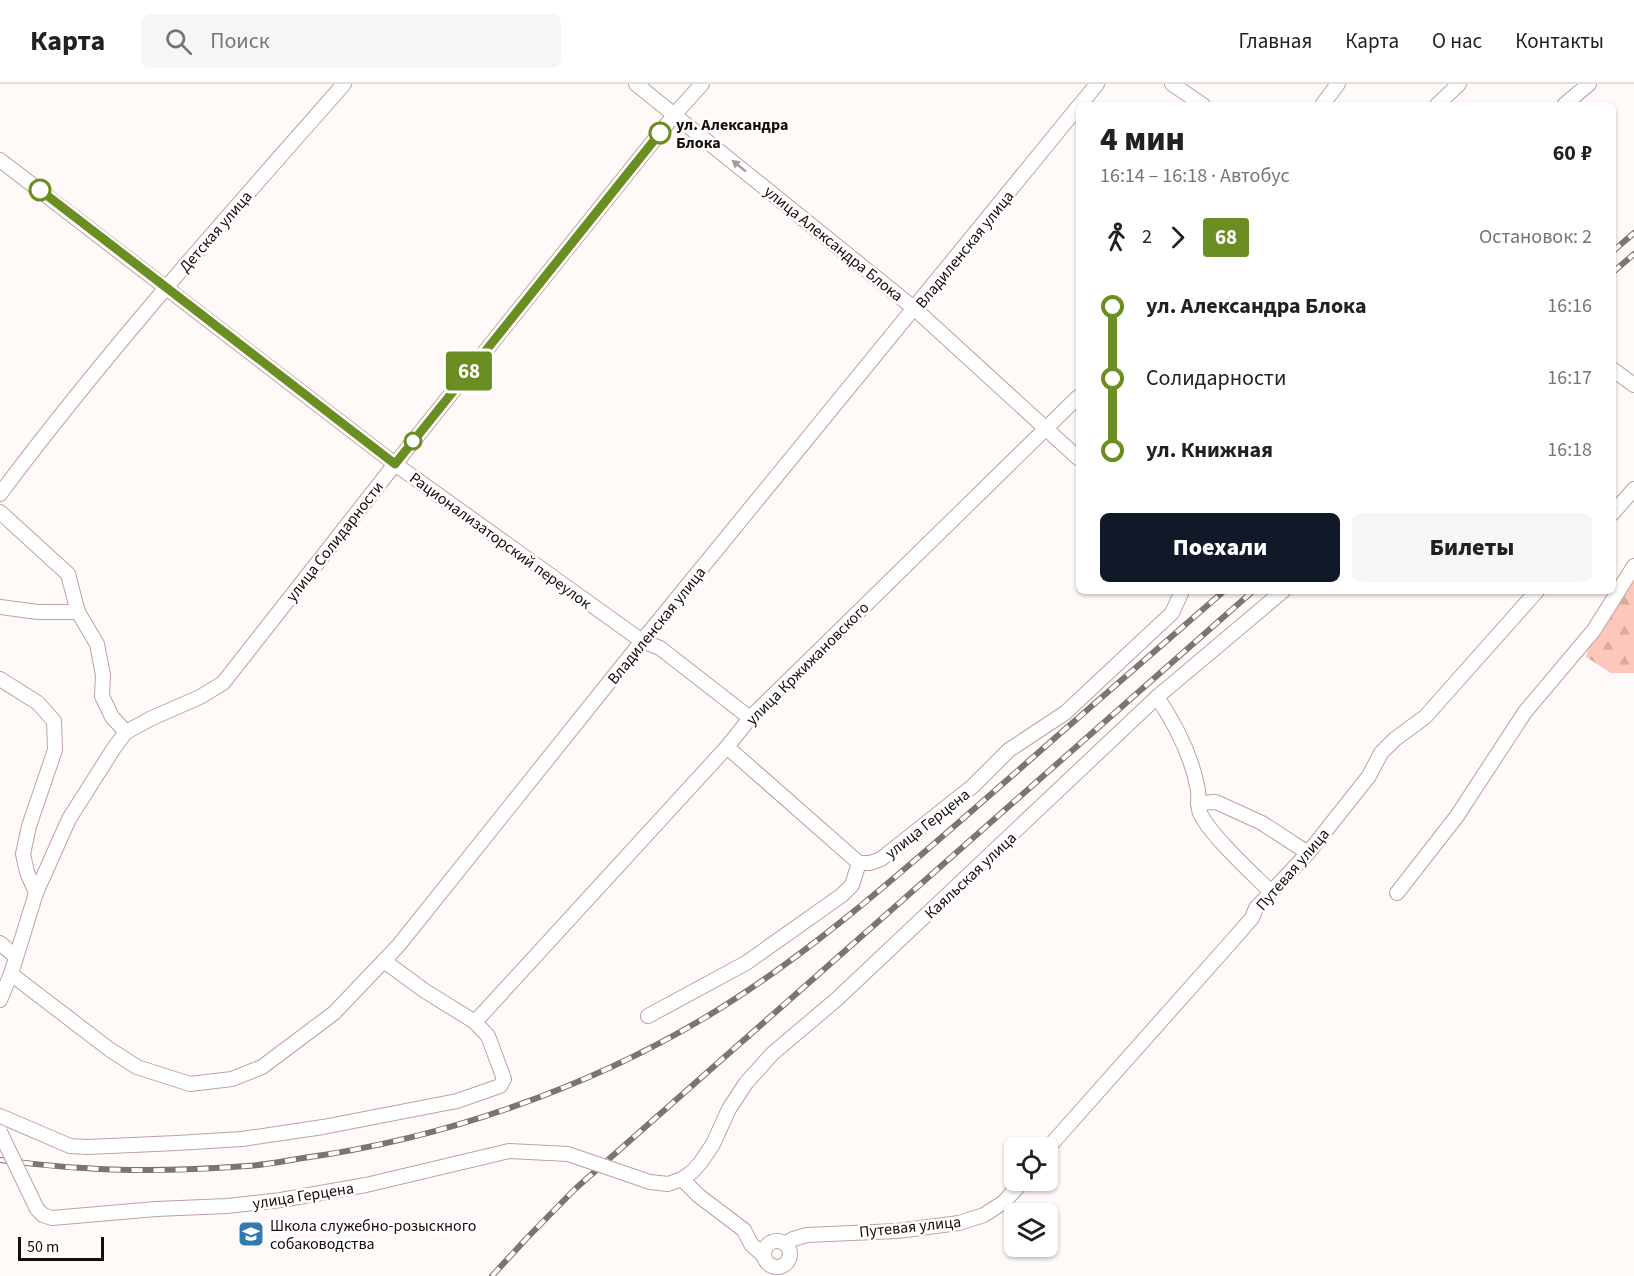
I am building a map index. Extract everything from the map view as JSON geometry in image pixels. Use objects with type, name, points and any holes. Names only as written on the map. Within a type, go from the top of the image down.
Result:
[{"type":"street","name":"Детская улица","points":[[0,495],[56,420],[166,287],[344,84]]},
{"type":"street","name":"улица Александра Блока","points":[[636,84],[915,309],[1076,456]]},
{"type":"street","name":"улица Солидарности","points":[[0,1000],[11,975],[36,893],[69,819],[96,774],[126,732],[152,718],[200,698],[222,684],[675,114],[702,84]]},
{"type":"street","name":"Владиленская улица","points":[[1082,102],[1097,84]]},
{"type":"street","points":[[1172,84],[1199,102]]},
{"type":"street","points":[[1324,102],[1338,84]]},
{"type":"street","points":[[1440,102],[1459,84]]},
{"type":"street","points":[[1568,102],[1589,84]]},
{"type":"street","name":"Владиленская улица","points":[[11,975],[137,1067],[190,1084],[232,1079],[262,1067],[334,1012],[384,961],[1076,110]]},
{"type":"street","name":"Рационализаторский переулок","points":[[0,160],[395,464],[642,641],[660,648],[750,718]]},
{"type":"street","points":[[1616,372],[1634,385]]},
{"type":"street","name":"улица Кржижановского","points":[[475,1022],[727,747],[750,718],[1076,399]]},
{"type":"street","points":[[1616,509],[1634,489]]},
{"type":"street","points":[[0,512],[68,574],[78,612],[97,644],[103,675],[102,696],[112,717],[126,732]]},
{"type":"street","points":[[1397,893],[1457,816],[1525,712],[1594,630],[1634,566]]},
{"type":"street","name":"улица Герцена","points":[[859,863],[870,863],[881,859],[973,786],[1010,750],[1065,713],[1172,613],[1181,594]]},
{"type":"street","name":"Каяльская улица","points":[[681,1179],[701,1162],[713,1144],[729,1109],[746,1083],[772,1054],[837,999],[1157,698],[1279,594]]},
{"type":"street","name":"Путевая улица","points":[[1058,1137],[1252,918],[1256,908],[1308,853],[1369,776],[1381,753],[1395,739],[1425,717],[1534,594]]},
{"type":"street","points":[[0,607],[38,612],[78,612]]},
{"type":"street","points":[[0,679],[38,704],[54,721],[55,750],[29,826],[23,854],[27,872],[36,893]]},
{"type":"street","points":[[1157,698],[1175,724],[1186,752],[1198,790],[1200,812],[1214,833],[1271,892]]},
{"type":"street","points":[[648,1016],[746,963],[842,895],[852,885],[859,863],[727,747]]},
{"type":"street","points":[[1198,803],[1216,802],[1262,824],[1308,853]]},
{"type":"street","points":[[0,943],[16,957]]},
{"type":"street","points":[[0,1116],[70,1146],[231,1139],[322,1127],[457,1101],[500,1086],[504,1079],[488,1036],[475,1022],[425,991],[384,961]]},
{"type":"street","name":"улица Герцена","points":[[0,1132],[37,1209],[43,1215],[52,1218],[281,1200],[366,1185],[509,1151],[568,1154],[650,1182],[668,1184],[681,1179]]},
{"type":"street","points":[[681,1179],[699,1196],[744,1230],[778,1243],[790,1253],[786,1265],[775,1272],[764,1256],[751,1244],[744,1230]]},
{"type":"street","name":"Путевая улица","points":[[778,1243],[807,1235],[897,1231],[959,1223],[984,1215],[1004,1202],[1014,1191]]},
{"type":"street","points":[[764,1256],[766,1246],[778,1243]]},
{"type":"green space","points":[[1634,575],[1634,673],[1611,673],[1586,657],[1590,642]]},
{"type":"railway","points":[[1616,249],[1634,233]]},
{"type":"railway","points":[[1616,270],[1634,254]]},
{"type":"railway","points":[[0,1160],[63,1167],[125,1170],[268,1164],[355,1149],[460,1124],[562,1088],[612,1067],[706,1017],[811,945],[910,865],[1221,594]]},
{"type":"railway","points":[[492,1276],[575,1189],[1250,594]]},
{"type":"bus line","name":"68","points":[[40,190],[395,464],[660,133]]},
{"type":"place","name":"ул. Александра Блока","points":[[660,133]]},
{"type":"place","name":"Школа служебно-розыскного собаководства","points":[[251,1234]]}]
